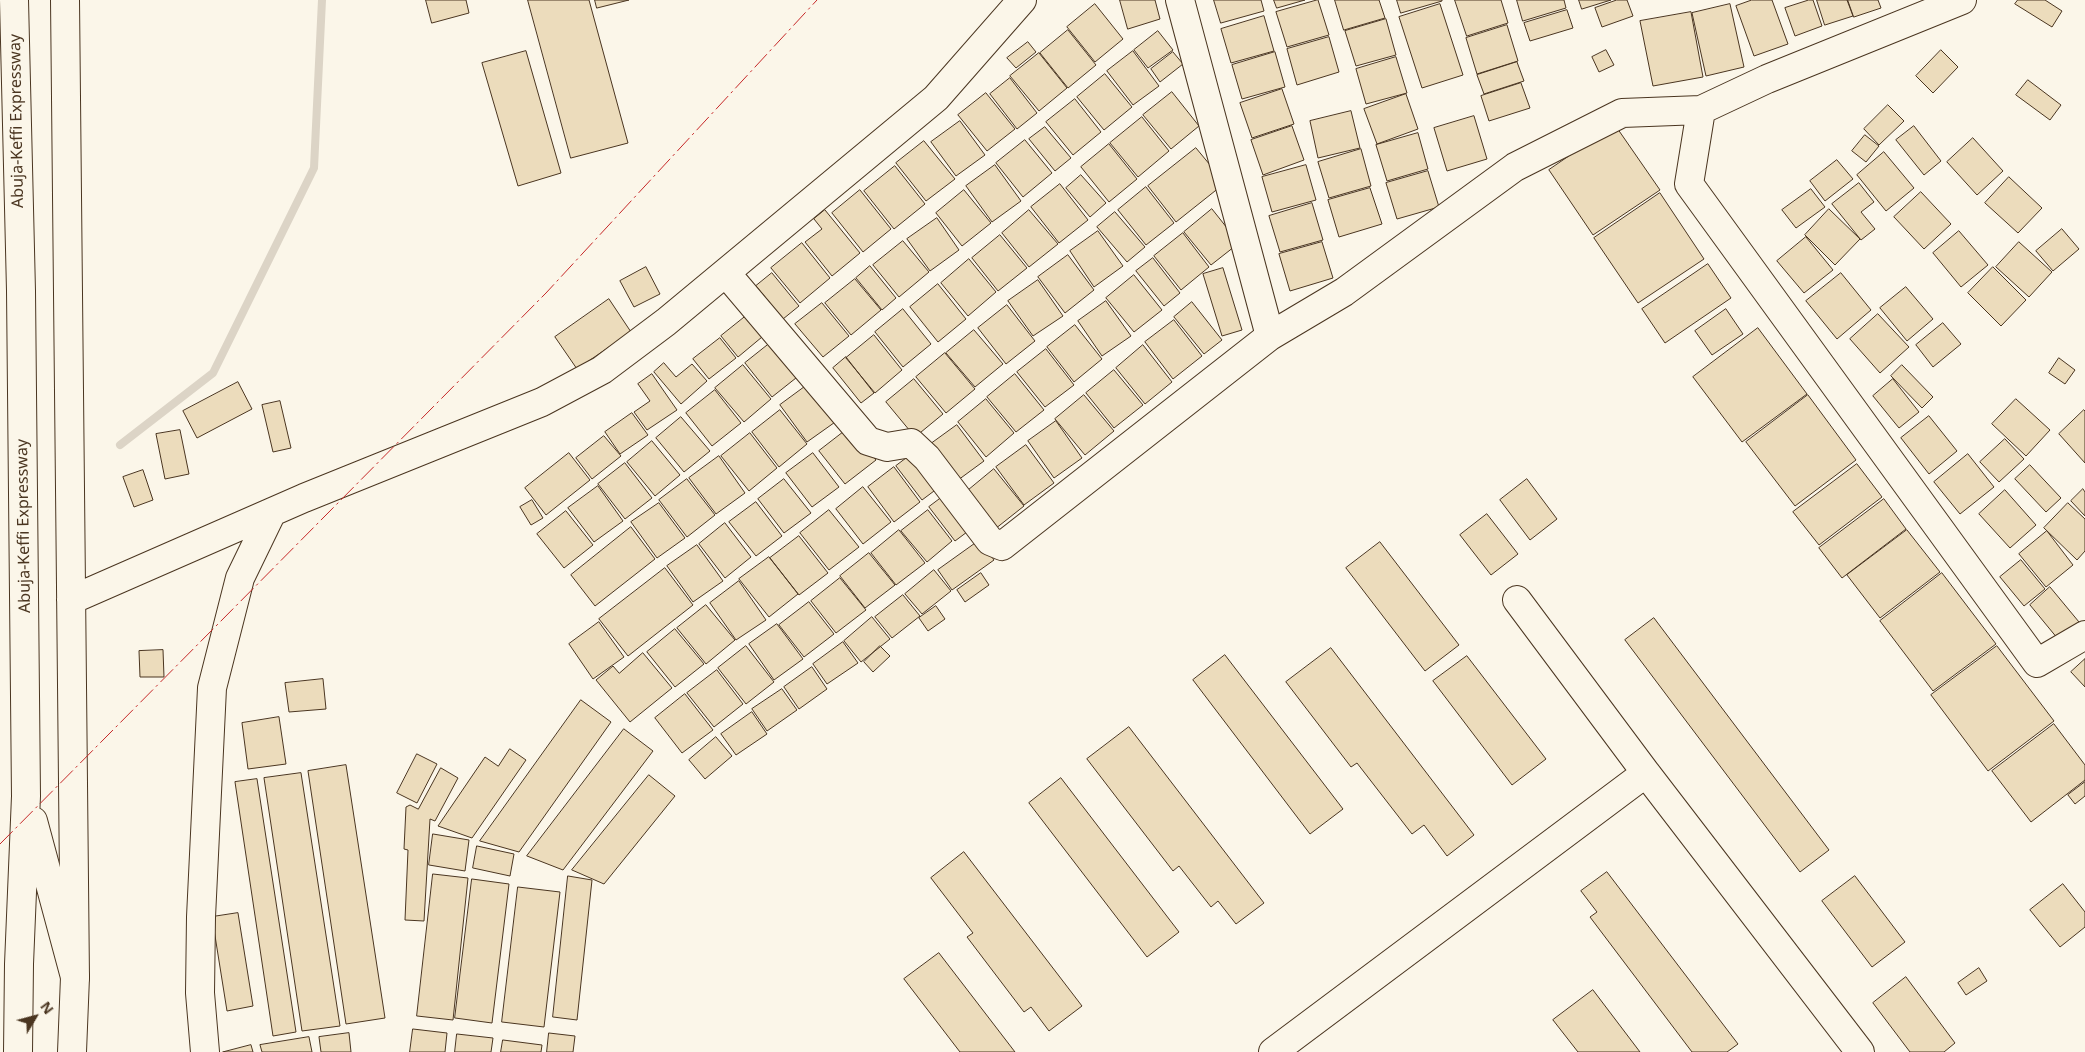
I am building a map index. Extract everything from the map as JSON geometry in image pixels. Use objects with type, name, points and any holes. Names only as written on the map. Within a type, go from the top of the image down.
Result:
[{"type":"main road","name":"Abuja-Keffi Expressway","points":[[14,0],[21,300],[26,796],[19,964],[18,1052]]},
{"type":"main road","points":[[65,0],[75,977],[72,1052]]},
{"type":"main road","points":[[71,600],[272,512],[542,402],[602,370],[666,322],[936,98],[1022,0]]},
{"type":"main road","points":[[1180,0],[1270,336]]},
{"type":"main road","points":[[726,273],[868,441],[887,446],[910,443],[927,458],[990,541],[1002,546],[1270,336],[1344,292],[1515,167],[1622,113],[1702,110],[1767,79],[1962,0]]},
{"type":"main road","points":[[1702,110],[1689,184],[2020,639],[2038,663],[2085,635]]},
{"type":"main road","points":[[205,1052],[200,993],[212,688],[240,578],[272,512]]},
{"type":"main road","points":[[1517,600],[1646,773],[1860,1052]]},
{"type":"main road","points":[[1273,1052],[1646,773]]},
{"type":"main road","points":[[26,796],[75,977]]},
{"type":"building","points":[[426,0],[466,0],[469,13],[432,23]]},
{"type":"building","points":[[528,0],[589,0],[628,143],[571,158]]},
{"type":"building","points":[[595,0],[629,0],[597,8]]},
{"type":"building","points":[[1120,0],[1155,0],[1160,19],[1128,29]]},
{"type":"building","points":[[1214,0],[1261,0],[1264,11],[1221,23]]},
{"type":"building","points":[[1274,0],[1305,0],[1277,8]]},
{"type":"building","points":[[1318,0],[1329,35],[1287,47],[1276,12]]},
{"type":"building","points":[[1335,0],[1379,0],[1385,18],[1344,30]]},
{"type":"building","points":[[1397,0],[1442,0],[1442,1],[1401,13]]},
{"type":"building","points":[[1455,0],[1501,0],[1508,23],[1467,36]]},
{"type":"building","points":[[1517,0],[1564,0],[1566,8],[1523,21]]},
{"type":"building","points":[[1579,0],[1611,0],[1582,9]]},
{"type":"building","points":[[1617,0],[1627,0],[1633,16],[1602,27],[1595,8]]},
{"type":"building","points":[[1752,0],[1772,0],[1788,44],[1754,56],[1736,6]]},
{"type":"building","points":[[1813,0],[1822,26],[1795,36],[1785,8]]},
{"type":"building","points":[[1817,0],[1847,0],[1853,16],[1825,25]]},
{"type":"building","points":[[1848,0],[1878,0],[1881,8],[1854,17]]},
{"type":"building","points":[[2018,0],[2045,0],[2062,11],[2052,27],[2015,4]]},
{"type":"building","points":[[1095,4],[1123,39],[1095,62],[1067,27]]},
{"type":"building","points":[[1440,4],[1463,75],[1422,88],[1399,17]]},
{"type":"building","points":[[1730,4],[1744,67],[1706,76],[1692,13]]},
{"type":"building","points":[[1567,10],[1573,28],[1530,41],[1524,23]]},
{"type":"building","points":[[1691,12],[1703,77],[1653,86],[1640,21]]},
{"type":"building","points":[[1264,16],[1274,51],[1231,63],[1221,29]]},
{"type":"building","points":[[1386,19],[1396,55],[1356,66],[1345,31]]},
{"type":"building","points":[[1507,25],[1518,61],[1477,74],[1466,38]]},
{"type":"building","points":[[1068,30],[1096,65],[1068,88],[1040,53]]},
{"type":"building","points":[[1158,31],[1173,50],[1148,68],[1134,50]]},
{"type":"building","points":[[1329,37],[1339,72],[1297,85],[1287,49]]},
{"type":"building","points":[[1028,42],[1036,52],[1016,68],[1007,58]]},
{"type":"building","points":[[1606,50],[1614,65],[1599,72],[1592,57]]},
{"type":"building","points":[[1941,50],[1958,67],[1933,93],[1916,76]]},
{"type":"building","points":[[526,51],[561,173],[518,186],[482,63]]},
{"type":"building","points":[[1133,51],[1159,86],[1133,105],[1107,71]]},
{"type":"building","points":[[1173,52],[1183,64],[1160,82],[1151,69]]},
{"type":"building","points":[[1275,52],[1285,87],[1242,99],[1232,65]]},
{"type":"building","points":[[1039,53],[1067,88],[1039,111],[1010,76]]},
{"type":"building","points":[[1396,57],[1407,93],[1366,104],[1356,69]]},
{"type":"building","points":[[1517,62],[1524,81],[1484,94],[1477,75]]},
{"type":"building","points":[[1105,74],[1132,107],[1104,130],[1077,97]]},
{"type":"building","points":[[1010,78],[1037,113],[1017,129],[990,94]]},
{"type":"building","points":[[2028,80],[2061,105],[2050,120],[2016,95]]},
{"type":"building","points":[[1521,83],[1530,108],[1489,121],[1481,96]]},
{"type":"building","points":[[1282,89],[1294,124],[1252,138],[1240,103]]},
{"type":"building","points":[[1172,92],[1199,126],[1171,149],[1143,115]]},
{"type":"building","points":[[986,93],[1015,129],[987,151],[958,115]]},
{"type":"building","points":[[1406,94],[1418,129],[1377,144],[1364,109]]},
{"type":"building","points":[[1075,99],[1101,132],[1073,155],[1046,122]]},
{"type":"building","points":[[1888,105],[1904,121],[1879,145],[1864,129]]},
{"type":"building","points":[[1351,111],[1360,148],[1318,158],[1310,121]]},
{"type":"building","points":[[1474,116],[1487,159],[1447,171],[1434,128]]},
{"type":"building","points":[[1142,117],[1169,151],[1138,177],[1110,143]]},
{"type":"building","points":[[960,121],[985,155],[956,176],[931,142]]},
{"type":"building","points":[[1615,125],[1660,190],[1593,235],[1549,170]]},
{"type":"building","points":[[1292,126],[1304,160],[1263,175],[1251,140]]},
{"type":"building","points":[[1914,126],[1941,161],[1924,175],[1896,140]]},
{"type":"building","points":[[1045,127],[1071,158],[1055,171],[1029,139]]},
{"type":"building","points":[[1418,133],[1428,169],[1387,181],[1376,145]]},
{"type":"building","points":[[1865,135],[1879,146],[1866,162],[1852,151]]},
{"type":"building","points":[[1973,138],[2003,171],[1977,195],[1947,162]]},
{"type":"building","points":[[1025,140],[1052,173],[1023,197],[996,163]]},
{"type":"building","points":[[924,141],[955,179],[926,201],[896,163]]},
{"type":"building","points":[[1109,144],[1137,179],[1109,202],[1081,167]]},
{"type":"building","points":[[1196,148],[1225,183],[1176,222],[1148,186]]},
{"type":"building","points":[[1361,149],[1371,186],[1329,198],[1318,162]]},
{"type":"building","points":[[1884,152],[1914,188],[1886,211],[1857,175]]},
{"type":"building","points":[[1837,160],[1853,179],[1825,201],[1810,181]]},
{"type":"building","points":[[995,165],[1021,201],[992,222],[966,186]]},
{"type":"building","points":[[1306,165],[1316,200],[1272,212],[1262,177]]},
{"type":"building","points":[[895,166],[925,204],[894,229],[864,191]]},
{"type":"building","points":[[1428,171],[1439,207],[1397,219],[1386,183]]},
{"type":"building","points":[[1081,175],[1106,203],[1090,217],[1066,188]]},
{"type":"building","points":[[2009,177],[2042,208],[2018,233],[1985,203]]},
{"type":"building","points":[[1859,183],[1874,202],[1861,212],[1875,229],[1861,240],[1832,204]]},
{"type":"building","points":[[1060,184],[1088,220],[1059,243],[1031,207]]},
{"type":"building","points":[[1146,187],[1174,223],[1146,245],[1118,210]]},
{"type":"building","points":[[1370,188],[1382,224],[1339,237],[1328,200]]},
{"type":"building","points":[[1811,189],[1825,207],[1796,228],[1782,210]]},
{"type":"building","points":[[860,190],[891,229],[863,252],[832,213]]},
{"type":"building","points":[[964,190],[991,223],[962,246],[936,213]]},
{"type":"building","points":[[1921,192],[1951,224],[1924,249],[1894,217]]},
{"type":"building","points":[[1660,193],[1704,259],[1638,303],[1594,238]]},
{"type":"building","points":[[1312,203],[1323,240],[1280,252],[1269,216]]},
{"type":"building","points":[[1212,209],[1239,243],[1211,265],[1184,232]]},
{"type":"building","points":[[1829,209],[1860,239],[1835,265],[1805,235]]},
{"type":"building","points":[[825,210],[860,253],[832,276],[805,242],[822,229],[814,219]]},
{"type":"building","points":[[1029,210],[1058,244],[1029,267],[1002,233]]},
{"type":"building","points":[[1115,212],[1145,247],[1127,262],[1097,227]]},
{"type":"building","points":[[937,218],[959,250],[930,271],[907,239]]},
{"type":"building","points":[[2062,229],[2079,249],[2053,271],[2036,251]]},
{"type":"building","points":[[1098,231],[1123,266],[1094,287],[1070,251]]},
{"type":"building","points":[[1959,231],[1988,265],[1961,287],[1933,253]]},
{"type":"building","points":[[1183,233],[1209,267],[1181,290],[1154,256]]},
{"type":"building","points":[[1000,235],[1027,268],[998,291],[972,258]]},
{"type":"building","points":[[1806,237],[1833,270],[1804,293],[1777,261]]},
{"type":"building","points":[[903,241],[929,272],[899,297],[873,265]]},
{"type":"building","points":[[1322,242],[1333,278],[1290,291],[1279,254]]},
{"type":"building","points":[[2019,242],[2052,272],[2029,297],[1996,267]]},
{"type":"building","points":[[802,243],[830,278],[800,303],[771,268]]},
{"type":"building","points":[[1068,255],[1094,290],[1065,313],[1038,277]]},
{"type":"building","points":[[1153,258],[1180,293],[1164,306],[1136,271]]},
{"type":"building","points":[[969,259],[996,292],[968,316],[941,283]]},
{"type":"building","points":[[1708,264],[1731,298],[1665,343],[1642,309]]},
{"type":"building","points":[[870,266],[896,298],[882,310],[856,278]]},
{"type":"building","points":[[646,267],[660,294],[634,307],[620,281]]},
{"type":"building","points":[[1993,267],[2026,300],[2001,326],[1968,293]]},
{"type":"building","points":[[1223,268],[1242,330],[1222,336],[1203,274]]},
{"type":"building","points":[[772,273],[799,306],[783,319],[756,286]]},
{"type":"building","points":[[1841,273],[1871,310],[1837,339],[1806,301]]},
{"type":"building","points":[[1134,275],[1162,310],[1134,332],[1106,298]]},
{"type":"building","points":[[855,279],[881,310],[851,335],[825,303]]},
{"type":"building","points":[[1038,280],[1063,316],[1033,336],[1008,301]]},
{"type":"building","points":[[938,284],[966,319],[938,342],[910,307]]},
{"type":"building","points":[[1906,287],[1933,319],[1907,341],[1880,308]]},
{"type":"building","points":[[609,299],[631,332],[577,369],[555,337]]},
{"type":"building","points":[[1106,301],[1131,336],[1102,356],[1078,321]]},
{"type":"building","points":[[1192,302],[1222,340],[1204,354],[1174,317]]},
{"type":"building","points":[[822,303],[849,336],[823,357],[795,324]]},
{"type":"building","points":[[1007,305],[1035,341],[1006,364],[978,328]]},
{"type":"building","points":[[903,309],[931,344],[903,367],[875,332]]},
{"type":"building","points":[[1726,309],[1743,334],[1712,355],[1695,331]]},
{"type":"building","points":[[751,312],[768,332],[738,357],[721,336]]},
{"type":"building","points":[[1878,314],[1909,347],[1880,373],[1850,339]]},
{"type":"building","points":[[1174,320],[1202,356],[1173,379],[1145,342]]},
{"type":"building","points":[[1943,323],[1961,344],[1933,367],[1916,345]]},
{"type":"building","points":[[1075,325],[1102,359],[1074,382],[1047,347]]},
{"type":"building","points":[[1758,328],[1807,394],[1742,442],[1693,377]]},
{"type":"building","points":[[974,330],[1003,364],[975,387],[946,353]]},
{"type":"building","points":[[874,335],[902,370],[875,393],[846,358]]},
{"type":"building","points":[[720,338],[736,358],[709,379],[693,359]]},
{"type":"building","points":[[774,340],[801,374],[772,397],[745,363]]},
{"type":"building","points":[[1143,345],[1172,382],[1145,404],[1116,368]]},
{"type":"building","points":[[1046,349],[1074,385],[1045,407],[1017,372]]},
{"type":"building","points":[[945,353],[975,389],[946,413],[916,377]]},
{"type":"building","points":[[846,357],[874,393],[861,403],[833,368]]},
{"type":"building","points":[[2059,358],[2075,370],[2065,384],[2049,373]]},
{"type":"building","points":[[664,363],[676,377],[692,364],[707,381],[681,404],[654,372]]},
{"type":"building","points":[[743,365],[771,399],[744,422],[715,388]]},
{"type":"building","points":[[1902,365],[1933,397],[1922,408],[1891,376]]},
{"type":"building","points":[[1114,370],[1143,405],[1114,428],[1086,393]]},
{"type":"building","points":[[652,374],[677,410],[647,430],[634,412],[650,401],[638,384]]},
{"type":"building","points":[[1015,374],[1044,410],[1016,432],[987,397]]},
{"type":"building","points":[[914,379],[943,414],[915,437],[886,402]]},
{"type":"building","points":[[1893,379],[1919,412],[1899,428],[1873,396]]},
{"type":"building","points":[[238,382],[252,409],[197,438],[183,411]]},
{"type":"building","points":[[810,383],[838,420],[807,442],[780,405]]},
{"type":"building","points":[[715,390],[741,423],[712,446],[686,413]]},
{"type":"building","points":[[1084,395],[1114,431],[1085,455],[1055,419]]},
{"type":"building","points":[[1808,395],[1856,460],[1795,506],[1746,442]]},
{"type":"building","points":[[986,399],[1014,433],[986,457],[958,422]]},
{"type":"building","points":[[2016,399],[2050,430],[2026,456],[1992,424]]},
{"type":"building","points":[[280,401],[291,448],[273,452],[262,405]]},
{"type":"building","points":[[780,410],[807,444],[779,467],[752,432]]},
{"type":"building","points":[[2085,411],[2085,463],[2059,434]]},
{"type":"building","points":[[632,413],[648,435],[620,454],[605,432]]},
{"type":"building","points":[[1929,416],[1957,451],[1929,474],[1901,438]]},
{"type":"building","points":[[681,417],[710,451],[684,472],[656,438]]},
{"type":"building","points":[[1056,421],[1082,458],[1054,478],[1028,441]]},
{"type":"building","points":[[957,425],[984,461],[954,483],[928,446]]},
{"type":"building","points":[[850,427],[876,460],[845,484],[819,451]]},
{"type":"building","points":[[180,430],[189,474],[165,479],[156,434]]},
{"type":"building","points":[[750,433],[777,468],[749,491],[721,456]]},
{"type":"building","points":[[604,436],[621,456],[592,479],[576,458]]},
{"type":"building","points":[[2005,439],[2024,459],[1999,482],[1980,462]]},
{"type":"building","points":[[652,441],[680,475],[655,496],[627,462]]},
{"type":"building","points":[[1026,445],[1054,483],[1024,505],[996,467]]},
{"type":"building","points":[[569,453],[590,480],[546,515],[525,488]]},
{"type":"building","points":[[813,453],[839,487],[812,507],[786,473]]},
{"type":"building","points":[[912,454],[938,488],[922,500],[896,466]]},
{"type":"building","points":[[1968,454],[1994,487],[1960,514],[1934,482]]},
{"type":"building","points":[[719,456],[745,493],[716,514],[689,478]]},
{"type":"building","points":[[625,463],[652,498],[625,519],[598,484]]},
{"type":"building","points":[[1857,464],[1882,497],[1819,545],[1793,512]]},
{"type":"building","points":[[2030,465],[2061,498],[2046,512],[2015,479]]},
{"type":"building","points":[[894,467],[920,502],[894,522],[868,487]]},
{"type":"building","points":[[994,469],[1024,506],[995,529],[965,493]]},
{"type":"building","points":[[143,470],[153,500],[134,507],[123,477]]},
{"type":"building","points":[[687,479],[715,515],[687,537],[659,500]]},
{"type":"building","points":[[784,479],[811,513],[784,533],[758,499]]},
{"type":"building","points":[[1527,479],[1557,519],[1530,540],[1500,500]]},
{"type":"building","points":[[598,486],[623,521],[594,542],[568,508]]},
{"type":"building","points":[[863,487],[891,522],[863,544],[836,509]]},
{"type":"building","points":[[2083,489],[2085,492],[2085,516],[2071,501]]},
{"type":"building","points":[[2005,490],[2036,525],[2010,548],[1979,514]]},
{"type":"building","points":[[945,495],[971,529],[955,541],[929,507]]},
{"type":"building","points":[[1884,499],[1906,529],[1842,578],[1819,548]]},
{"type":"building","points":[[532,500],[543,518],[531,525],[520,507]]},
{"type":"building","points":[[756,502],[782,536],[756,556],[729,522]]},
{"type":"building","points":[[659,503],[685,538],[657,558],[631,522]]},
{"type":"building","points":[[2068,503],[2085,519],[2085,551],[2077,560],[2044,528]]},
{"type":"building","points":[[829,510],[859,547],[829,570],[800,533]]},
{"type":"building","points":[[928,510],[952,541],[927,562],[901,531]]},
{"type":"building","points":[[566,511],[593,545],[564,568],[537,534]]},
{"type":"building","points":[[1487,514],[1518,554],[1491,575],[1460,535]]},
{"type":"building","points":[[725,523],[751,557],[725,578],[699,544]]},
{"type":"building","points":[[631,527],[655,559],[595,606],[571,575]]},
{"type":"building","points":[[899,530],[925,563],[896,585],[871,553]]},
{"type":"building","points":[[1907,530],[1940,572],[1880,618],[1847,575]]},
{"type":"building","points":[[2047,531],[2073,565],[2046,587],[2019,554]]},
{"type":"building","points":[[799,536],[828,573],[799,595],[770,558]]},
{"type":"building","points":[[980,540],[994,560],[952,590],[938,570]]},
{"type":"building","points":[[1380,542],[1459,645],[1425,671],[1346,568]]},
{"type":"building","points":[[697,545],[723,581],[693,602],[667,566]]},
{"type":"building","points":[[869,553],[895,585],[865,608],[840,576]]},
{"type":"building","points":[[769,557],[798,594],[769,617],[739,579]]},
{"type":"building","points":[[2021,560],[2045,589],[2024,606],[2000,577]]},
{"type":"building","points":[[665,568],[693,605],[628,656],[599,619]]},
{"type":"building","points":[[934,570],[951,591],[922,614],[905,594]]},
{"type":"building","points":[[981,573],[989,585],[965,602],[957,590]]},
{"type":"building","points":[[1942,573],[1996,644],[1933,691],[1880,621]]},
{"type":"building","points":[[840,578],[866,610],[836,633],[811,601]]},
{"type":"building","points":[[739,581],[766,620],[736,640],[710,603]]},
{"type":"building","points":[[2050,587],[2079,622],[2058,639],[2030,605]]},
{"type":"building","points":[[903,595],[920,616],[892,638],[875,617]]},
{"type":"building","points":[[809,602],[834,634],[804,657],[779,625]]},
{"type":"building","points":[[706,605],[735,640],[706,664],[677,628]]},
{"type":"building","points":[[936,606],[945,619],[928,631],[919,618]]},
{"type":"building","points":[[872,617],[890,639],[861,662],[844,641]]},
{"type":"building","points":[[1654,618],[1829,850],[1800,872],[1625,640]]},
{"type":"building","points":[[599,622],[624,657],[593,679],[569,644]]},
{"type":"building","points":[[777,624],[803,659],[774,680],[749,644]]},
{"type":"building","points":[[675,629],[704,664],[675,687],[647,652]]},
{"type":"building","points":[[843,642],[858,663],[827,684],[813,664]]},
{"type":"building","points":[[746,646],[774,682],[746,704],[718,668]]},
{"type":"building","points":[[880,646],[890,656],[873,672],[864,662]]},
{"type":"building","points":[[1997,646],[2054,721],[1988,771],[1931,695]]},
{"type":"building","points":[[1331,648],[1474,835],[1447,856],[1424,825],[1412,834],[1357,763],[1351,767],[1286,682]]},
{"type":"building","points":[[163,650],[164,677],[140,677],[139,651]]},
{"type":"building","points":[[643,653],[672,688],[630,722],[596,680],[613,666],[619,673]]},
{"type":"building","points":[[1225,655],[1343,809],[1310,834],[1193,680]]},
{"type":"building","points":[[1467,656],[1546,759],[1512,785],[1433,681]]},
{"type":"building","points":[[2085,659],[2085,687],[2071,672]]},
{"type":"building","points":[[812,667],[827,689],[799,709],[784,687]]},
{"type":"building","points":[[717,670],[743,704],[714,727],[687,693]]},
{"type":"building","points":[[323,679],[326,709],[289,712],[285,683]]},
{"type":"building","points":[[782,689],[797,710],[767,731],[752,709]]},
{"type":"building","points":[[685,694],[713,730],[682,753],[655,718]]},
{"type":"building","points":[[581,700],[611,722],[519,852],[480,841]]},
{"type":"building","points":[[752,712],[767,734],[736,755],[721,734]]},
{"type":"building","points":[[279,717],[286,764],[248,769],[242,723]]},
{"type":"building","points":[[2054,724],[2085,765],[2085,780],[2031,822],[1992,771]]},
{"type":"building","points":[[1129,727],[1264,903],[1236,924],[1218,901],[1211,907],[1179,866],[1173,871],[1087,759]]},
{"type":"building","points":[[624,729],[653,751],[563,870],[527,856]]},
{"type":"building","points":[[716,737],[732,756],[705,779],[689,760]]},
{"type":"building","points":[[510,749],[526,760],[472,838],[438,826],[485,757],[498,766]]},
{"type":"building","points":[[417,754],[437,764],[417,803],[397,793]]},
{"type":"building","points":[[346,765],[385,1018],[346,1024],[308,771]]},
{"type":"building","points":[[441,768],[458,778],[435,821],[430,819],[424,921],[405,920],[408,850],[404,849],[406,807],[410,805],[418,809]]},
{"type":"building","points":[[301,773],[340,1026],[302,1031],[264,778]]},
{"type":"building","points":[[649,775],[675,796],[604,884],[572,870]]},
{"type":"building","points":[[1061,778],[1179,932],[1147,957],[1029,803]]},
{"type":"building","points":[[257,779],[296,1032],[273,1036],[235,782]]},
{"type":"building","points":[[2085,782],[2085,796],[2075,804],[2068,795]]},
{"type":"building","points":[[433,834],[469,840],[465,871],[429,865]]},
{"type":"building","points":[[477,846],[514,854],[510,876],[473,868]]},
{"type":"building","points":[[964,852],[1082,1006],[1049,1031],[1031,1007],[1024,1012],[967,937],[973,933],[931,878]]},
{"type":"building","points":[[1607,872],[1738,1044],[1727,1052],[1692,1052],[1590,917],[1597,912],[1581,891]]},
{"type":"building","points":[[433,874],[468,878],[453,1020],[417,1016]]},
{"type":"building","points":[[568,876],[592,880],[577,1020],[553,1017]]},
{"type":"building","points":[[1855,876],[1905,942],[1872,967],[1822,901]]},
{"type":"building","points":[[472,879],[509,884],[492,1023],[455,1018]]},
{"type":"building","points":[[2063,884],[2085,912],[2085,927],[2060,947],[2030,910]]},
{"type":"building","points":[[518,887],[560,892],[544,1027],[502,1022]]},
{"type":"building","points":[[238,913],[253,1006],[227,1011],[212,917]]},
{"type":"building","points":[[939,953],[1015,1052],[960,1052],[904,979]]},
{"type":"building","points":[[1979,968],[1987,981],[1966,995],[1958,983]]},
{"type":"building","points":[[1906,977],[1955,1043],[1944,1052],[1910,1052],[1873,1003]]},
{"type":"building","points":[[1593,990],[1640,1052],[1578,1052],[1553,1020]]},
{"type":"building","points":[[413,1029],[447,1033],[445,1052],[410,1052]]},
{"type":"building","points":[[349,1033],[351,1052],[321,1052],[319,1037]]},
{"type":"building","points":[[549,1033],[575,1036],[573,1052],[547,1052]]},
{"type":"building","points":[[457,1034],[493,1038],[491,1052],[455,1052]]},
{"type":"building","points":[[309,1037],[312,1052],[262,1052],[260,1045]]},
{"type":"building","points":[[503,1040],[542,1045],[541,1052],[501,1052]]},
{"type":"building","points":[[251,1045],[253,1052],[223,1052]]},
{"type":"waterway","points":[[120,445],[213,373],[314,168],[322,0]]},
{"type":"power","points":[[0,844],[546,293],[817,0]]}]
